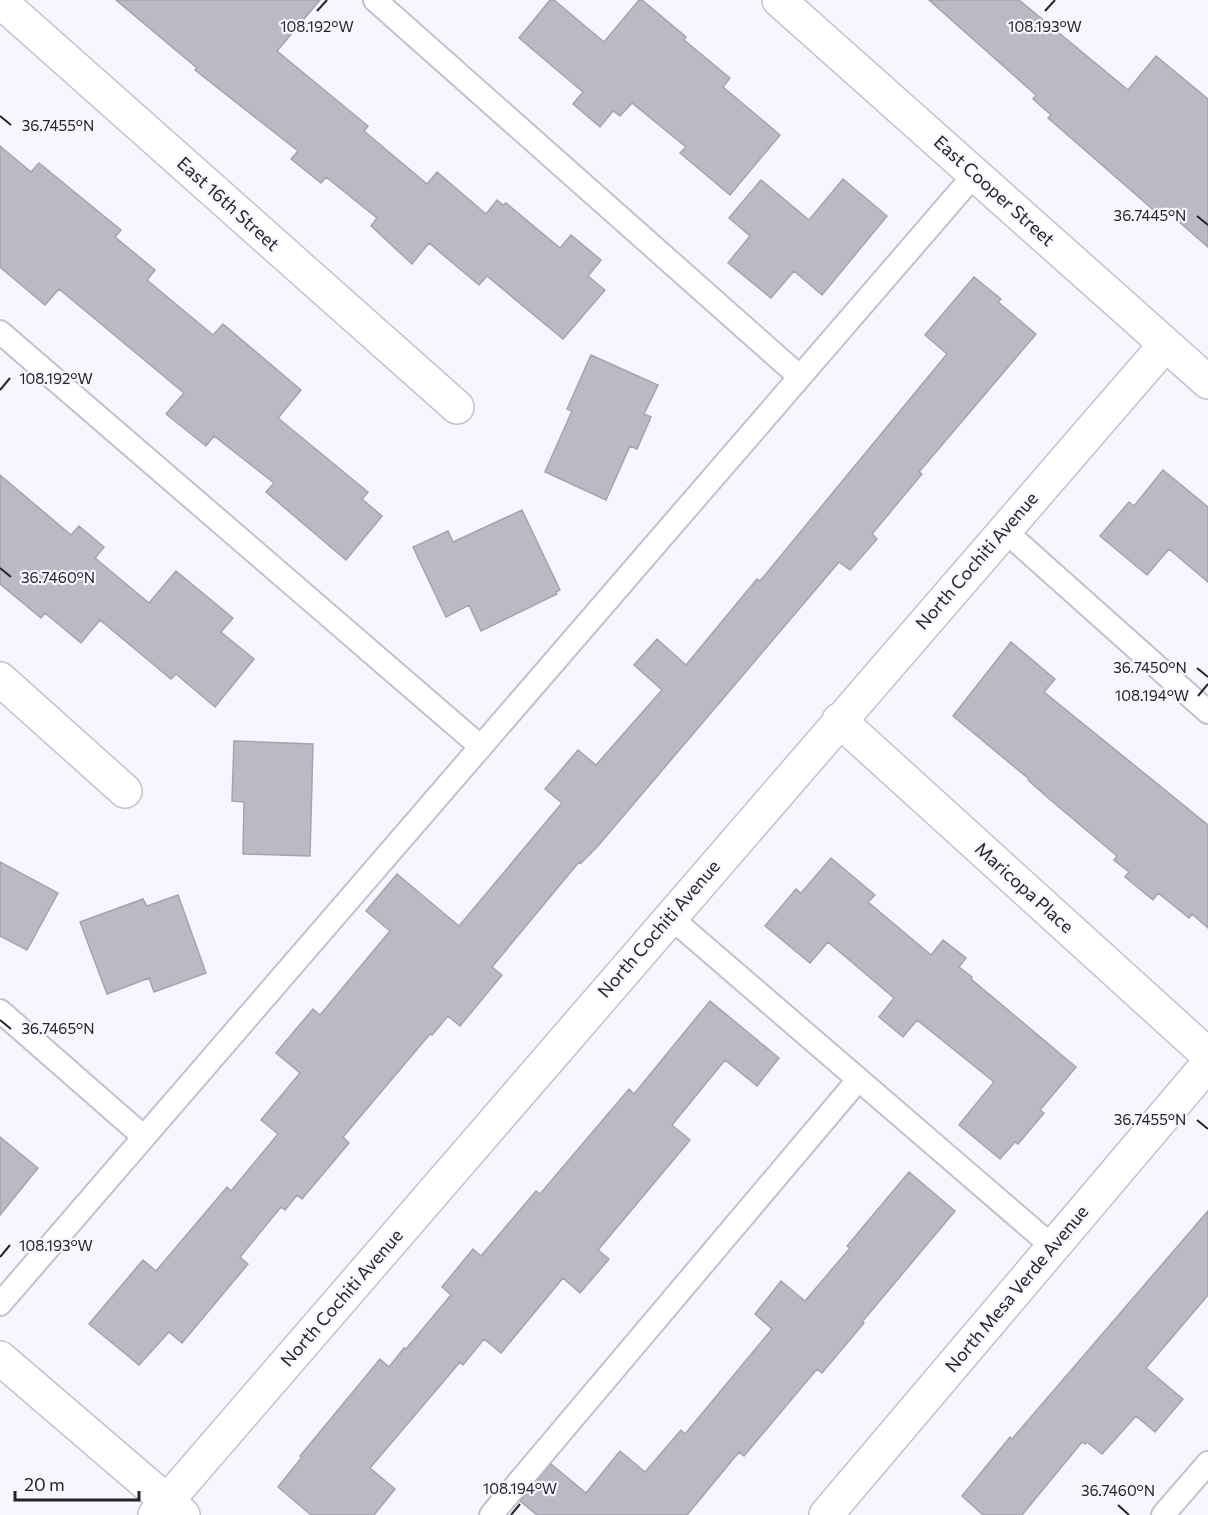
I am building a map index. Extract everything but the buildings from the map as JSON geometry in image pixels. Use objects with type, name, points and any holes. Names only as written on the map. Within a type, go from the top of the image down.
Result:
[{"type":"street","name":"East Cooper Street","points":[[779,0],[1208,382]]},
{"type":"street","name":"East 16th Street","points":[[0,1],[457,407]]},
{"type":"street","name":"North Cochiti Avenue","points":[[168,1510],[670,917],[1165,345]]},
{"type":"street","points":[[0,679],[125,791]]},
{"type":"street","name":"Maricopa Place","points":[[839,720],[1208,1055]]},
{"type":"street","name":"North Mesa Verde Avenue","points":[[826,1515],[1208,1064]]},
{"type":"street","points":[[0,1358],[168,1510]]},
{"type":"lane","points":[[375,0],[800,377]]},
{"type":"lane","points":[[0,1304],[975,174]]},
{"type":"lane","points":[[0,332],[481,747]]},
{"type":"lane","points":[[1004,530],[1208,712]]},
{"type":"lane","points":[[670,917],[1053,1247]]},
{"type":"lane","points":[[0,1011],[144,1137]]},
{"type":"lane","points":[[491,1515],[858,1080]]},
{"type":"lane","points":[[1163,1515],[1208,1463]]}]
